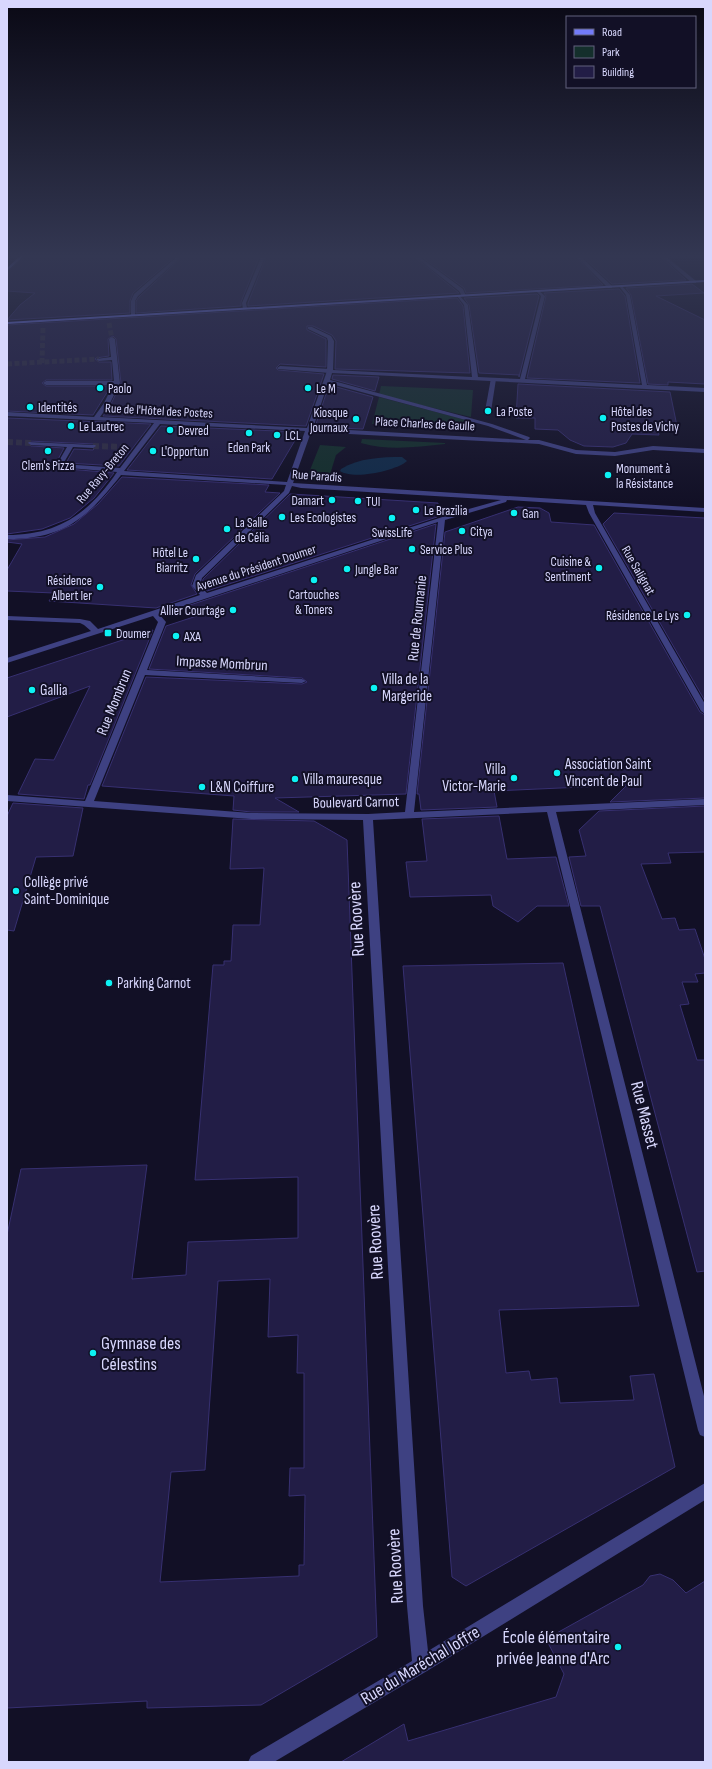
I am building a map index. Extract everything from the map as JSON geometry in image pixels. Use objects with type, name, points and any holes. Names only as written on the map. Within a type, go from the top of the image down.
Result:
[{"type":"street","points":[[205,596],[196,586],[199,577],[286,492],[289,486],[330,371],[331,341],[329,338]]},
{"type":"street","points":[[470,338],[475,378]]},
{"type":"street","points":[[522,380],[532,338]]},
{"type":"street","points":[[636,338],[645,387]]},
{"type":"street","points":[[96,418],[107,404],[117,383],[112,339]]},
{"type":"street","points":[[99,359],[114,358]]},
{"type":"street","points":[[280,368],[705,390]]},
{"type":"street","points":[[488,410],[493,379]]},
{"type":"street","name":"Place Charles de Gaulle","points":[[326,381],[490,425],[539,442],[576,452],[615,454],[653,448],[705,451]]},
{"type":"street","points":[[46,383],[117,383]]},
{"type":"street","name":"Rue de l'Hôtel des Postes","points":[[7,414],[309,429]]},
{"type":"street","name":"Rue Ravy-Breton","points":[[7,537],[38,534],[56,529],[77,519],[90,507],[121,472],[135,448],[159,421]]},
{"type":"street","name":"Place Charles de Gaulle","points":[[309,429],[539,442]]},
{"type":"street","points":[[31,443],[93,446]]},
{"type":"street","name":"Rue Paradis","points":[[71,445],[59,466],[121,472],[277,482],[289,486],[513,499]]},
{"type":"street","points":[[513,499],[705,510]]},
{"type":"street","name":"Avenue du Président Doumer","points":[[7,662],[442,519],[513,499]]},
{"type":"street","name":"Rue Salignat","points":[[589,503],[592,513],[705,711]]},
{"type":"street","name":"Rue de Roumanie","points":[[409,815],[442,519]]},
{"type":"street","name":"Rue Mombrun","points":[[88,805],[162,622],[154,613]]},
{"type":"street","points":[[7,618],[80,621],[87,623],[97,632]]},
{"type":"street","name":"Impasse Mombrun","points":[[142,672],[302,681]]},
{"type":"street","name":"Boulevard Carnot","points":[[7,798],[251,816],[368,817],[705,802]]},
{"type":"street","name":"Rue Masset","points":[[551,809],[705,1430]]},
{"type":"street","name":"Rue Roovère","points":[[368,817],[415,1606],[421,1665]]},
{"type":"street","name":"Rue du Maréchal Joffre","points":[[257,1762],[421,1665],[705,1491]]},
{"type":"green space","points":[[381,386],[473,390],[471,417],[379,395]]},
{"type":"green space","points":[[379,397],[470,421],[469,429],[372,424]]},
{"type":"green space","points":[[362,439],[445,444],[392,448],[361,443]]},
{"type":"green space","points":[[320,445],[346,447],[336,455],[328,481],[306,480]]},
{"type":"water","points":[[402,457],[407,461],[401,465],[384,471],[354,475],[346,474],[340,471],[348,465],[363,460]]},
{"type":"building","points":[[7,338],[110,338],[108,339],[109,356],[95,359],[99,362],[111,362],[112,380],[46,380],[42,383],[46,386],[111,386],[93,415],[7,411]]},
{"type":"building","points":[[115,338],[323,338],[326,339],[326,367],[280,364],[276,368],[278,370],[324,374],[306,426],[103,416],[111,404],[121,383],[116,339]]},
{"type":"building","points":[[334,338],[466,338],[470,373],[335,369],[336,341]]},
{"type":"building","points":[[474,338],[529,338],[519,377],[519,375],[479,373]]},
{"type":"building","points":[[536,338],[632,338],[640,383],[527,378]]},
{"type":"building","points":[[639,338],[705,338],[705,384],[668,382],[668,385],[648,384]]},
{"type":"building","points":[[333,375],[379,377],[375,391],[332,379]]},
{"type":"building","name":"Hôtel des Postes de Vichy","points":[[518,384],[670,392],[677,426],[657,425],[659,435],[632,434],[626,443],[613,447],[584,446],[570,440],[558,430],[535,429],[535,418],[516,418]]},
{"type":"building","points":[[329,385],[373,397],[363,429],[315,427]]},
{"type":"building","points":[[7,418],[151,424],[119,466],[66,463],[74,449],[93,450],[97,446],[95,444],[28,441],[27,443],[31,446],[64,448],[55,465],[57,468],[114,473],[94,498],[70,518],[42,529],[7,534]]},
{"type":"building","points":[[161,426],[300,432],[272,479],[127,470]]},
{"type":"building","points":[[122,477],[269,485],[265,492],[280,493],[195,574],[191,585],[197,594],[156,608],[49,601],[54,593],[7,591],[7,570],[22,544],[7,542],[7,540],[45,537],[74,524],[98,504]]},
{"type":"building","points":[[290,494],[438,503],[437,517],[207,591],[202,586],[203,579]]},
{"type":"building","points":[[518,507],[540,508],[549,513],[551,522],[594,525],[700,712],[705,715],[705,798],[610,802],[627,785],[494,791],[497,807],[421,810],[419,794],[417,794],[445,532]]},
{"type":"building","points":[[614,513],[705,518],[705,701],[603,524]]},
{"type":"building","points":[[436,524],[406,794],[275,798],[299,812],[251,812],[233,810],[234,796],[102,786],[146,677],[302,684],[307,682],[302,678],[149,669],[166,626],[209,612],[178,609]]},
{"type":"building","points":[[153,630],[90,785],[88,785],[84,799],[18,794],[35,759],[54,760],[90,686],[7,717],[7,678]]},
{"type":"building","points":[[13,803],[83,808],[73,856],[36,857],[14,931],[7,930],[7,816]]},
{"type":"building","points":[[705,806],[705,852],[668,853],[671,863],[641,864],[662,919],[675,918],[679,930],[695,929],[705,959],[705,973],[695,974],[698,982],[682,982],[689,1004],[680,1005],[697,1060],[705,1060],[705,1271],[697,1272],[600,906],[581,906],[569,857],[586,856],[579,830],[599,811]]},
{"type":"building","points":[[499,816],[507,859],[556,857],[569,906],[537,906],[518,922],[493,906],[491,895],[410,897],[406,862],[427,861],[422,819]]},
{"type":"building","points":[[233,819],[314,821],[347,840],[377,1637],[261,1705],[147,1708],[147,1701],[7,1708],[7,1235],[21,1169],[147,1165],[132,1279],[186,1275],[188,1242],[298,1238],[298,1177],[195,1180],[213,965],[224,965],[224,961],[231,961],[233,925],[260,925],[264,868],[230,869]],"holes":[[[270,1279],[268,1337],[298,1335],[297,1373],[304,1373],[304,1468],[290,1468],[289,1496],[305,1495],[304,1565],[299,1565],[299,1576],[160,1582],[171,1472],[205,1470],[218,1281]]]},
{"type":"building","points":[[563,963],[639,1306],[499,1310],[506,1373],[529,1371],[531,1380],[557,1378],[560,1403],[634,1400],[630,1376],[654,1374],[675,1467],[466,1586],[452,1577],[403,966]]},
{"type":"building","name":"École élémentaire privée Jeanne d'Arc","points":[[660,1574],[673,1580],[686,1593],[705,1581],[705,1762],[341,1762],[404,1724],[408,1741],[556,1697],[564,1674],[546,1639],[643,1585],[650,1576]]},
{"type":"tunnel","points":[[42,362],[43,338]]},
{"type":"tunnel","points":[[42,362],[99,359]]},
{"type":"tunnel","points":[[7,364],[42,362]]},
{"type":"tunnel","points":[[7,442],[31,443]]},
{"type":"tunnel","points":[[93,446],[126,447]]},
{"type":"place","name":"Paolo","points":[[100,388]]},
{"type":"place","name":"Le M","points":[[308,388]]},
{"type":"place","name":"Identités","points":[[30,407]]},
{"type":"place","name":"La Poste","points":[[488,411]]},
{"type":"place","name":"Hôtel des Postes de Vichy","points":[[603,418]]},
{"type":"place","name":"Kiosque Journaux","points":[[356,419]]},
{"type":"place","name":"Le Lautrec","points":[[71,426]]},
{"type":"place","name":"Devred","points":[[170,430]]},
{"type":"place","name":"Eden Park","points":[[249,433]]},
{"type":"place","name":"LCL","points":[[277,435]]},
{"type":"place","name":"Clem's Pizza","points":[[48,451]]},
{"type":"place","name":"L'Opportun","points":[[153,451]]},
{"type":"place","name":"Monument à la Résistance","points":[[608,475]]},
{"type":"place","name":"Damart","points":[[332,500]]},
{"type":"place","name":"TUI","points":[[358,501]]},
{"type":"place","name":"Le Brazilia","points":[[416,510]]},
{"type":"place","name":"Gan","points":[[514,513]]},
{"type":"place","name":"Les Ecologistes","points":[[282,517]]},
{"type":"place","name":"SwissLife","points":[[392,518]]},
{"type":"place","name":"La Salle de Célia","points":[[227,529]]},
{"type":"place","name":"Citya","points":[[462,531]]},
{"type":"place","name":"Service Plus","points":[[412,549]]},
{"type":"place","name":"Hôtel Le Biarritz","points":[[196,559]]},
{"type":"place","name":"Cuisine & Sentiment","points":[[599,568]]},
{"type":"place","name":"Jungle Bar","points":[[347,569]]},
{"type":"place","name":"Cartouches & Toners","points":[[314,580]]},
{"type":"place","name":"Résidence Albert Ier","points":[[100,587]]},
{"type":"place","name":"Allier Courtage","points":[[233,610]]},
{"type":"place","name":"Résidence Le Lys","points":[[687,615]]},
{"type":"place","name":"Doumer","points":[[108,633]]},
{"type":"place","name":"AXA","points":[[176,636]]},
{"type":"place","name":"Villa de la Margeride","points":[[374,688]]},
{"type":"place","name":"Gallia","points":[[32,690]]},
{"type":"place","name":"Association Saint Vincent de Paul","points":[[557,773]]},
{"type":"place","name":"Villa Victor-Marie","points":[[514,778]]},
{"type":"place","name":"Villa mauresque","points":[[295,779]]},
{"type":"place","name":"L&N Coiffure","points":[[202,787]]},
{"type":"place","name":"Collège privé Saint-Dominique","points":[[16,891]]},
{"type":"place","name":"Parking Carnot","points":[[109,983]]},
{"type":"place","name":"Gymnase des Célestins","points":[[93,1353]]},
{"type":"place","name":"École élémentaire privée Jeanne d'Arc","points":[[618,1647]]}]
